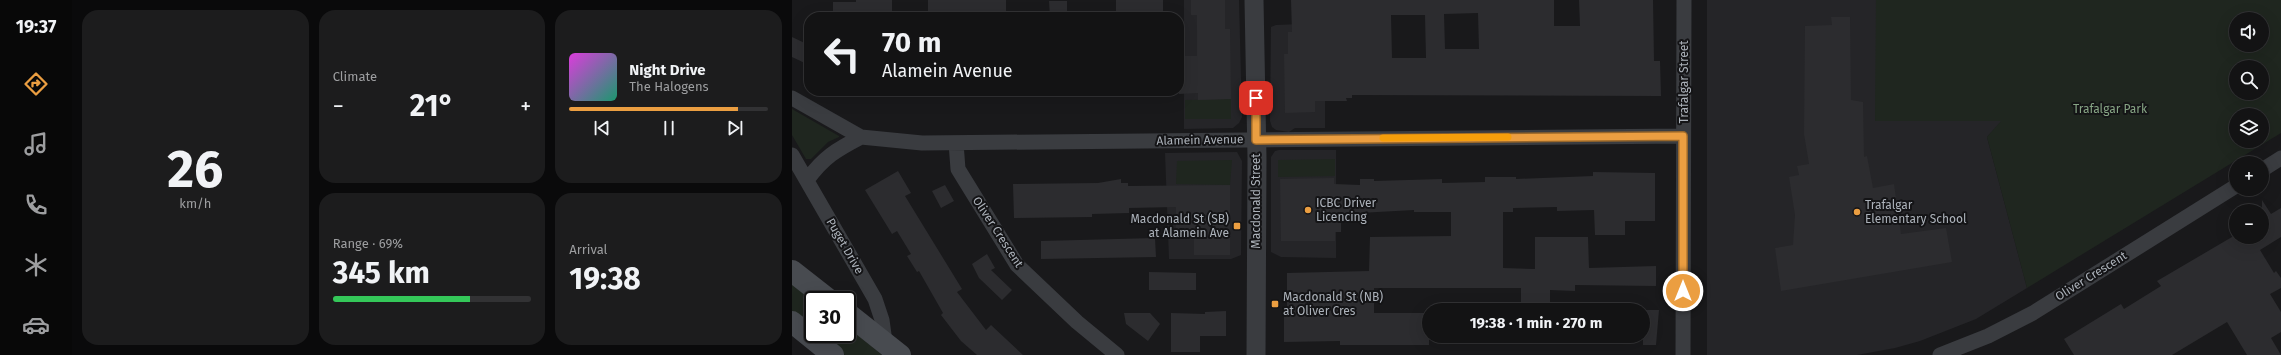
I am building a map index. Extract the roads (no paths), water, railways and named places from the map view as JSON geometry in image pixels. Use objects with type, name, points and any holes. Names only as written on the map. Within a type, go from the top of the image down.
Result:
[{"type":"main road","points":[[792,271],[818,291]]},
{"type":"main road","points":[[856,321],[893,349]]},
{"type":"main road","points":[[792,322],[833,355]]},
{"type":"street","name":"Macdonald Street","points":[[1254,0],[1256,140],[1256,355]]},
{"type":"street","name":"Trafalgar Street","points":[[1682,355],[1684,0]]},
{"type":"street","name":"Alamein Avenue","points":[[792,98],[862,137],[922,143],[1683,136]]},
{"type":"street","points":[[807,180],[820,162],[841,148],[862,137]]},
{"type":"street","name":"Oliver Crescent","points":[[956,143],[958,169],[1017,265],[1077,322],[1117,355]]},
{"type":"street","name":"Puget Drive","points":[[792,155],[875,299],[893,349]]},
{"type":"street","points":[[2269,166],[2281,158]]},
{"type":"street","name":"Oliver Crescent","points":[[1940,355],[1988,336],[2033,312],[2229,190]]},
{"type":"place","name":"ICBC Driver Licencing","points":[[1308,210]]},
{"type":"place","name":"Trafalgar Elementary School","points":[[1857,212]]},
{"type":"place","name":"Macdonald St (SB) at Alamein Ave","points":[[1237,226]]},
{"type":"place","name":"Macdonald St (NB) at Oliver Cres","points":[[1275,304]]},
{"type":"park label","name":"Trafalgar Park","points":[[2110,109]]}]
